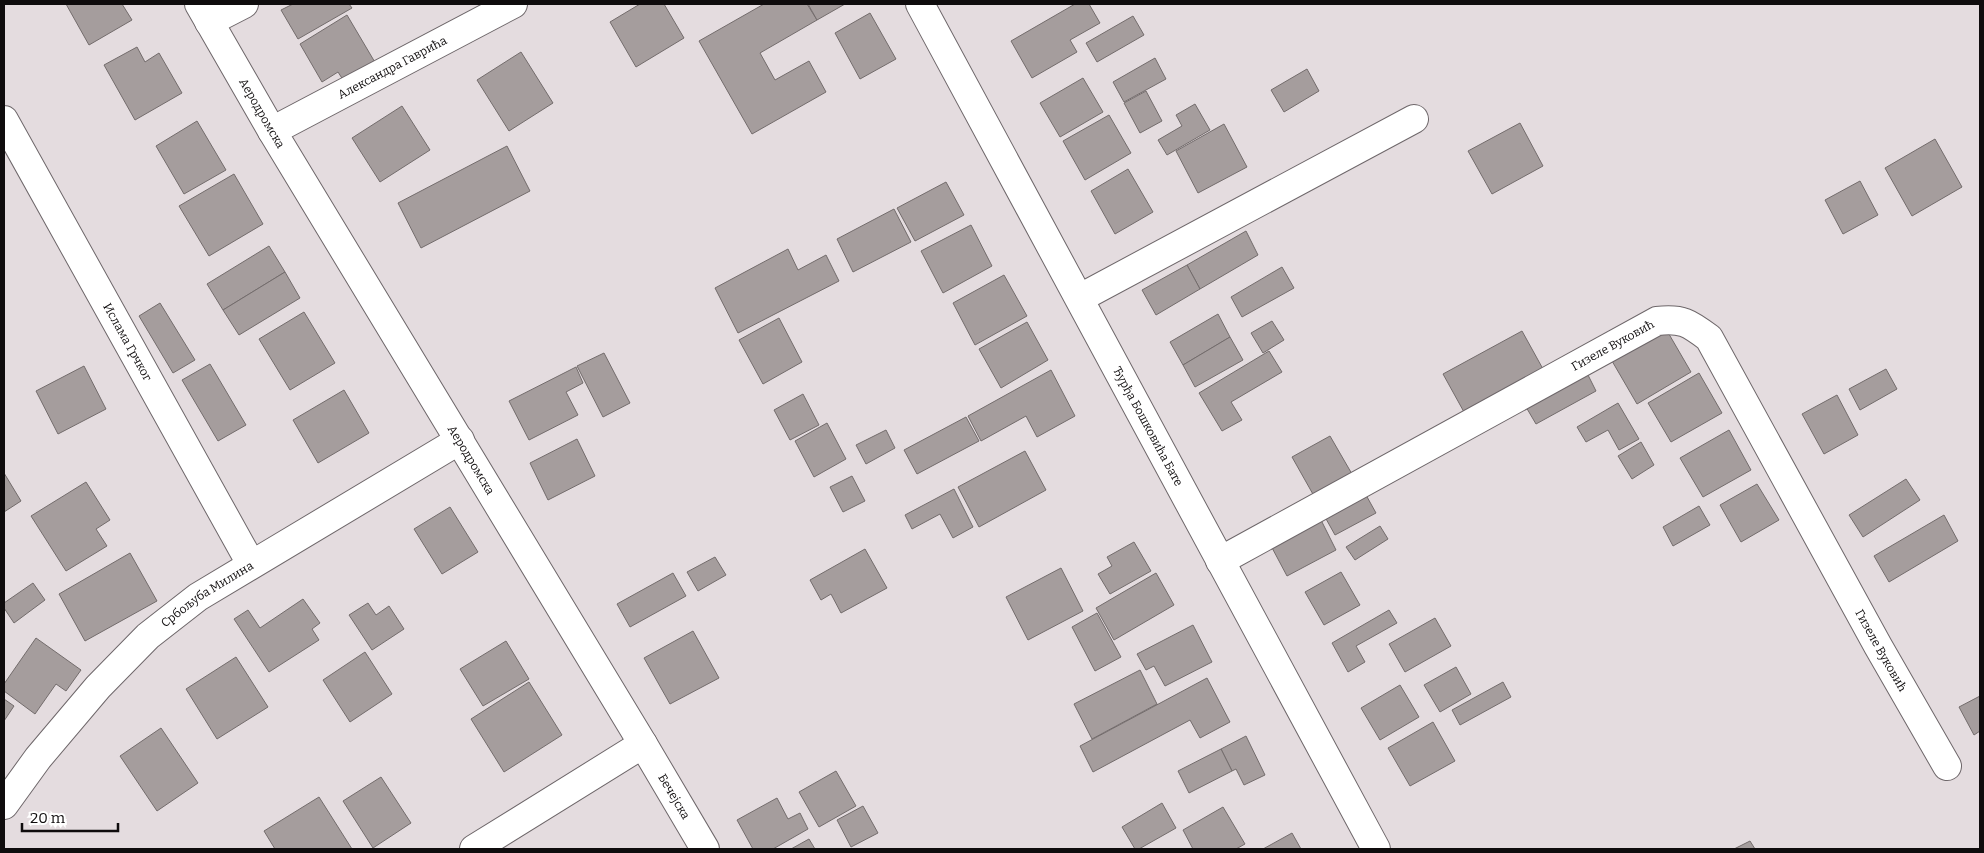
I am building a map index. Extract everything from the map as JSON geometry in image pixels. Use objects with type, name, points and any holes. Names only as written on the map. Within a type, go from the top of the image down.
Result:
[{"type":"street","points":[[204,13],[244,4]]},
{"type":"street","name":"Александра Гаврића","points":[[272,131],[513,4]]},
{"type":"street","name":"Ђурђа Бошковића Бате","points":[[920,4],[1376,849]]},
{"type":"street","name":"Аеродромска","points":[[204,13],[272,131],[643,744]]},
{"type":"street","points":[[1080,298],[1414,119]]},
{"type":"street","name":"Ислама Грчког","points":[[4,120],[251,564]]},
{"type":"street","name":"Гизеле Вуковић","points":[[1220,561],[1657,321],[1672,319],[1682,321],[1692,325],[1709,338],[1873,638],[1948,766]]},
{"type":"street","name":"Србољуба Милина","points":[[4,805],[38,758],[86,701],[148,636],[198,597],[460,440]]},
{"type":"street","points":[[474,849],[643,744]]},
{"type":"street","name":"Бечејска","points":[[643,744],[705,849]]},
{"type":"building","points":[[66,4],[122,4],[132,20],[89,45]]},
{"type":"building","points":[[293,4],[349,4],[352,8],[298,39],[281,10]]},
{"type":"building","points":[[640,4],[664,4],[684,38],[636,67],[610,22]]},
{"type":"building","points":[[764,4],[807,4],[817,20],[760,53],[775,80],[809,61],[826,92],[752,134],[699,41]]},
{"type":"building","points":[[808,4],[845,4],[817,20]]},
{"type":"building","points":[[1075,4],[1089,4],[1100,23],[1070,40],[1077,52],[1032,78],[1011,41]]},
{"type":"building","points":[[870,13],[896,59],[860,79],[835,33]]},
{"type":"building","points":[[347,15],[376,64],[345,83],[338,72],[322,82],[300,44]]},
{"type":"building","points":[[1133,16],[1144,35],[1097,62],[1086,43]]},
{"type":"building","points":[[137,47],[145,62],[159,53],[182,93],[135,120],[104,65]]},
{"type":"building","points":[[521,52],[553,103],[509,131],[477,80]]},
{"type":"building","points":[[1155,58],[1166,79],[1124,102],[1113,82]]},
{"type":"building","points":[[1307,69],[1319,91],[1284,112],[1271,90]]},
{"type":"building","points":[[1083,78],[1103,112],[1060,137],[1040,103]]},
{"type":"building","points":[[1146,91],[1162,121],[1140,133],[1124,103]]},
{"type":"building","points":[[1195,104],[1210,130],[1167,155],[1158,140],[1182,126],[1176,115]]},
{"type":"building","points":[[402,106],[430,150],[380,182],[352,138]]},
{"type":"building","points":[[1109,115],[1131,153],[1085,180],[1063,141]]},
{"type":"building","points":[[197,121],[226,170],[184,194],[156,146]]},
{"type":"building","points":[[1520,123],[1543,166],[1492,194],[1468,151]]},
{"type":"building","points":[[1224,124],[1247,167],[1198,193],[1176,151]]},
{"type":"building","points":[[1935,139],[1962,187],[1912,216],[1885,168]]},
{"type":"building","points":[[507,146],[530,191],[421,248],[398,203]]},
{"type":"building","points":[[1128,169],[1153,212],[1115,234],[1091,191]]},
{"type":"building","points":[[234,174],[263,224],[209,256],[179,206]]},
{"type":"building","points":[[1860,181],[1878,215],[1843,234],[1825,200]]},
{"type":"building","points":[[946,182],[964,215],[915,241],[897,208]]},
{"type":"building","points":[[894,209],[911,242],[853,272],[837,239]]},
{"type":"building","points":[[971,225],[992,266],[943,293],[921,251]]},
{"type":"building","points":[[1246,231],[1258,255],[1200,289],[1187,265]]},
{"type":"building","points":[[269,246],[285,272],[223,310],[207,284]]},
{"type":"building","points":[[788,249],[798,270],[826,255],[839,281],[738,333],[715,288]]},
{"type":"building","points":[[1187,265],[1200,289],[1156,315],[1142,290]]},
{"type":"building","points":[[1282,267],[1294,288],[1242,317],[1231,297]]},
{"type":"building","points":[[285,272],[300,298],[239,335],[223,310]]},
{"type":"building","points":[[1004,275],[1027,316],[975,345],[953,303]]},
{"type":"building","points":[[160,303],[195,360],[173,373],[139,316]]},
{"type":"building","points":[[304,312],[335,363],[290,390],[259,339]]},
{"type":"building","points":[[1218,314],[1230,337],[1183,365],[1170,342]]},
{"type":"building","points":[[779,318],[802,362],[763,384],[739,340]]},
{"type":"building","points":[[1272,321],[1284,340],[1263,353],[1251,333]]},
{"type":"building","points":[[1027,322],[1048,360],[1001,388],[979,349]]},
{"type":"building","points":[[1666,329],[1691,372],[1637,404],[1612,361]]},
{"type":"building","points":[[1522,331],[1543,369],[1464,412],[1443,374]]},
{"type":"building","points":[[1230,337],[1243,360],[1195,387],[1183,365]]},
{"type":"building","points":[[1269,351],[1282,372],[1231,402],[1242,420],[1222,431],[1199,393]]},
{"type":"building","points":[[604,353],[630,403],[603,417],[577,366]]},
{"type":"building","points":[[210,364],[246,425],[218,441],[182,380]]},
{"type":"building","points":[[84,366],[106,409],[58,434],[36,391]]},
{"type":"building","points":[[576,367],[583,383],[566,392],[578,415],[529,440],[509,401]]},
{"type":"building","points":[[1886,369],[1897,389],[1860,410],[1849,389]]},
{"type":"building","points":[[1051,370],[1075,416],[1037,437],[1026,416],[981,441],[968,416]]},
{"type":"building","points":[[1587,373],[1596,391],[1536,424],[1526,407]]},
{"type":"building","points":[[1699,373],[1722,413],[1671,442],[1648,403]]},
{"type":"building","points":[[344,390],[369,433],[318,463],[293,420]]},
{"type":"building","points":[[803,394],[819,425],[790,440],[774,410]]},
{"type":"building","points":[[1837,395],[1858,435],[1824,454],[1802,414]]},
{"type":"building","points":[[1618,403],[1639,439],[1619,450],[1608,430],[1586,442],[1577,427]]},
{"type":"building","points":[[966,417],[979,441],[917,474],[904,450]]},
{"type":"building","points":[[827,423],[846,459],[814,477],[795,441]]},
{"type":"building","points":[[886,430],[895,448],[866,464],[856,445]]},
{"type":"building","points":[[1729,430],[1751,470],[1703,497],[1680,458]]},
{"type":"building","points":[[1330,436],[1352,474],[1314,496],[1292,457]]},
{"type":"building","points":[[577,439],[595,476],[548,500],[530,463]]},
{"type":"building","points":[[1641,442],[1654,465],[1632,479],[1618,456]]},
{"type":"building","points":[[1025,451],[1046,490],[979,527],[958,487]]},
{"type":"building","points":[[4,473],[21,501],[4,512]]},
{"type":"building","points":[[852,476],[865,501],[843,512],[830,487]]},
{"type":"building","points":[[1906,479],[1920,500],[1863,537],[1849,515]]},
{"type":"building","points":[[86,482],[110,520],[96,529],[107,546],[66,571],[31,516]]},
{"type":"building","points":[[1757,484],[1779,520],[1741,542],[1720,505]]},
{"type":"building","points":[[954,489],[973,527],[953,538],[940,514],[912,529],[905,515]]},
{"type":"building","points":[[1366,495],[1376,513],[1335,535],[1325,517]]},
{"type":"building","points":[[1699,506],[1710,525],[1673,546],[1663,527]]},
{"type":"building","points":[[450,507],[478,552],[442,574],[414,529]]},
{"type":"building","points":[[1944,515],[1958,541],[1889,582],[1874,556]]},
{"type":"building","points":[[1320,518],[1336,550],[1287,576],[1270,544]]},
{"type":"building","points":[[1380,526],[1388,539],[1355,560],[1346,547]]},
{"type":"building","points":[[1134,542],[1151,571],[1110,594],[1098,574],[1112,566],[1107,557]]},
{"type":"building","points":[[865,549],[887,588],[841,613],[831,594],[821,600],[810,580]]},
{"type":"building","points":[[130,553],[157,601],[85,641],[59,594]]},
{"type":"building","points":[[715,557],[726,575],[698,591],[687,572]]},
{"type":"building","points":[[1061,568],[1083,611],[1028,640],[1006,597]]},
{"type":"building","points":[[1341,572],[1360,605],[1324,625],[1305,592]]},
{"type":"building","points":[[673,573],[686,596],[630,627],[617,604]]},
{"type":"building","points":[[1156,573],[1174,605],[1114,640],[1096,608]]},
{"type":"building","points":[[33,583],[45,600],[14,623],[4,608],[4,603]]},
{"type":"building","points":[[303,599],[320,623],[312,629],[319,640],[269,672],[234,619],[248,610],[260,628]]},
{"type":"building","points":[[368,603],[376,615],[389,606],[404,629],[372,650],[349,615]]},
{"type":"building","points":[[1389,610],[1397,623],[1356,646],[1365,662],[1348,672],[1332,643]]},
{"type":"building","points":[[1097,613],[1121,657],[1095,671],[1072,627]]},
{"type":"building","points":[[1435,618],[1451,646],[1405,672],[1389,644]]},
{"type":"building","points":[[1193,625],[1212,662],[1165,686],[1154,666],[1146,670],[1137,654]]},
{"type":"building","points":[[693,631],[719,678],[670,704],[644,658]]},
{"type":"building","points":[[36,638],[81,670],[66,691],[56,684],[35,714],[4,691],[4,684]]},
{"type":"building","points":[[506,641],[529,679],[483,706],[460,669]]},
{"type":"building","points":[[365,652],[392,694],[350,722],[323,680]]},
{"type":"building","points":[[236,657],[268,707],[217,739],[186,689]]},
{"type":"building","points":[[1456,667],[1471,694],[1440,712],[1424,685]]},
{"type":"building","points":[[1140,670],[1157,704],[1092,739],[1074,704]]},
{"type":"building","points":[[1207,678],[1230,722],[1200,738],[1190,720],[1093,772],[1080,746]]},
{"type":"building","points":[[529,682],[562,735],[504,772],[471,719]]},
{"type":"building","points":[[1503,682],[1511,697],[1460,725],[1452,710]]},
{"type":"building","points":[[1400,685],[1419,717],[1380,740],[1361,708]]},
{"type":"building","points":[[1980,696],[1980,731],[1974,735],[1959,707]]},
{"type":"building","points":[[4,699],[14,706],[4,721]]},
{"type":"building","points":[[1433,722],[1455,761],[1410,786],[1388,748]]},
{"type":"building","points":[[161,728],[198,783],[157,811],[120,756]]},
{"type":"building","points":[[1246,736],[1265,775],[1244,785],[1236,769],[1232,771],[1221,749]]},
{"type":"building","points":[[1221,749],[1232,771],[1189,793],[1178,771]]},
{"type":"building","points":[[836,771],[856,806],[819,827],[799,792]]},
{"type":"building","points":[[381,777],[411,823],[373,848],[343,801]]},
{"type":"building","points":[[319,797],[352,849],[275,849],[264,831]]},
{"type":"building","points":[[777,798],[788,819],[800,813],[808,829],[773,849],[753,849],[737,820]]},
{"type":"building","points":[[1162,803],[1176,828],[1139,849],[1135,849],[1122,827]]},
{"type":"building","points":[[863,806],[878,833],[851,847],[837,820]]},
{"type":"building","points":[[1223,807],[1245,844],[1236,849],[1193,849],[1183,830]]},
{"type":"building","points":[[1292,833],[1301,849],[1263,849]]},
{"type":"building","points":[[809,839],[815,849],[791,849]]},
{"type":"building","points":[[1750,841],[1755,849],[1734,849]]}]
